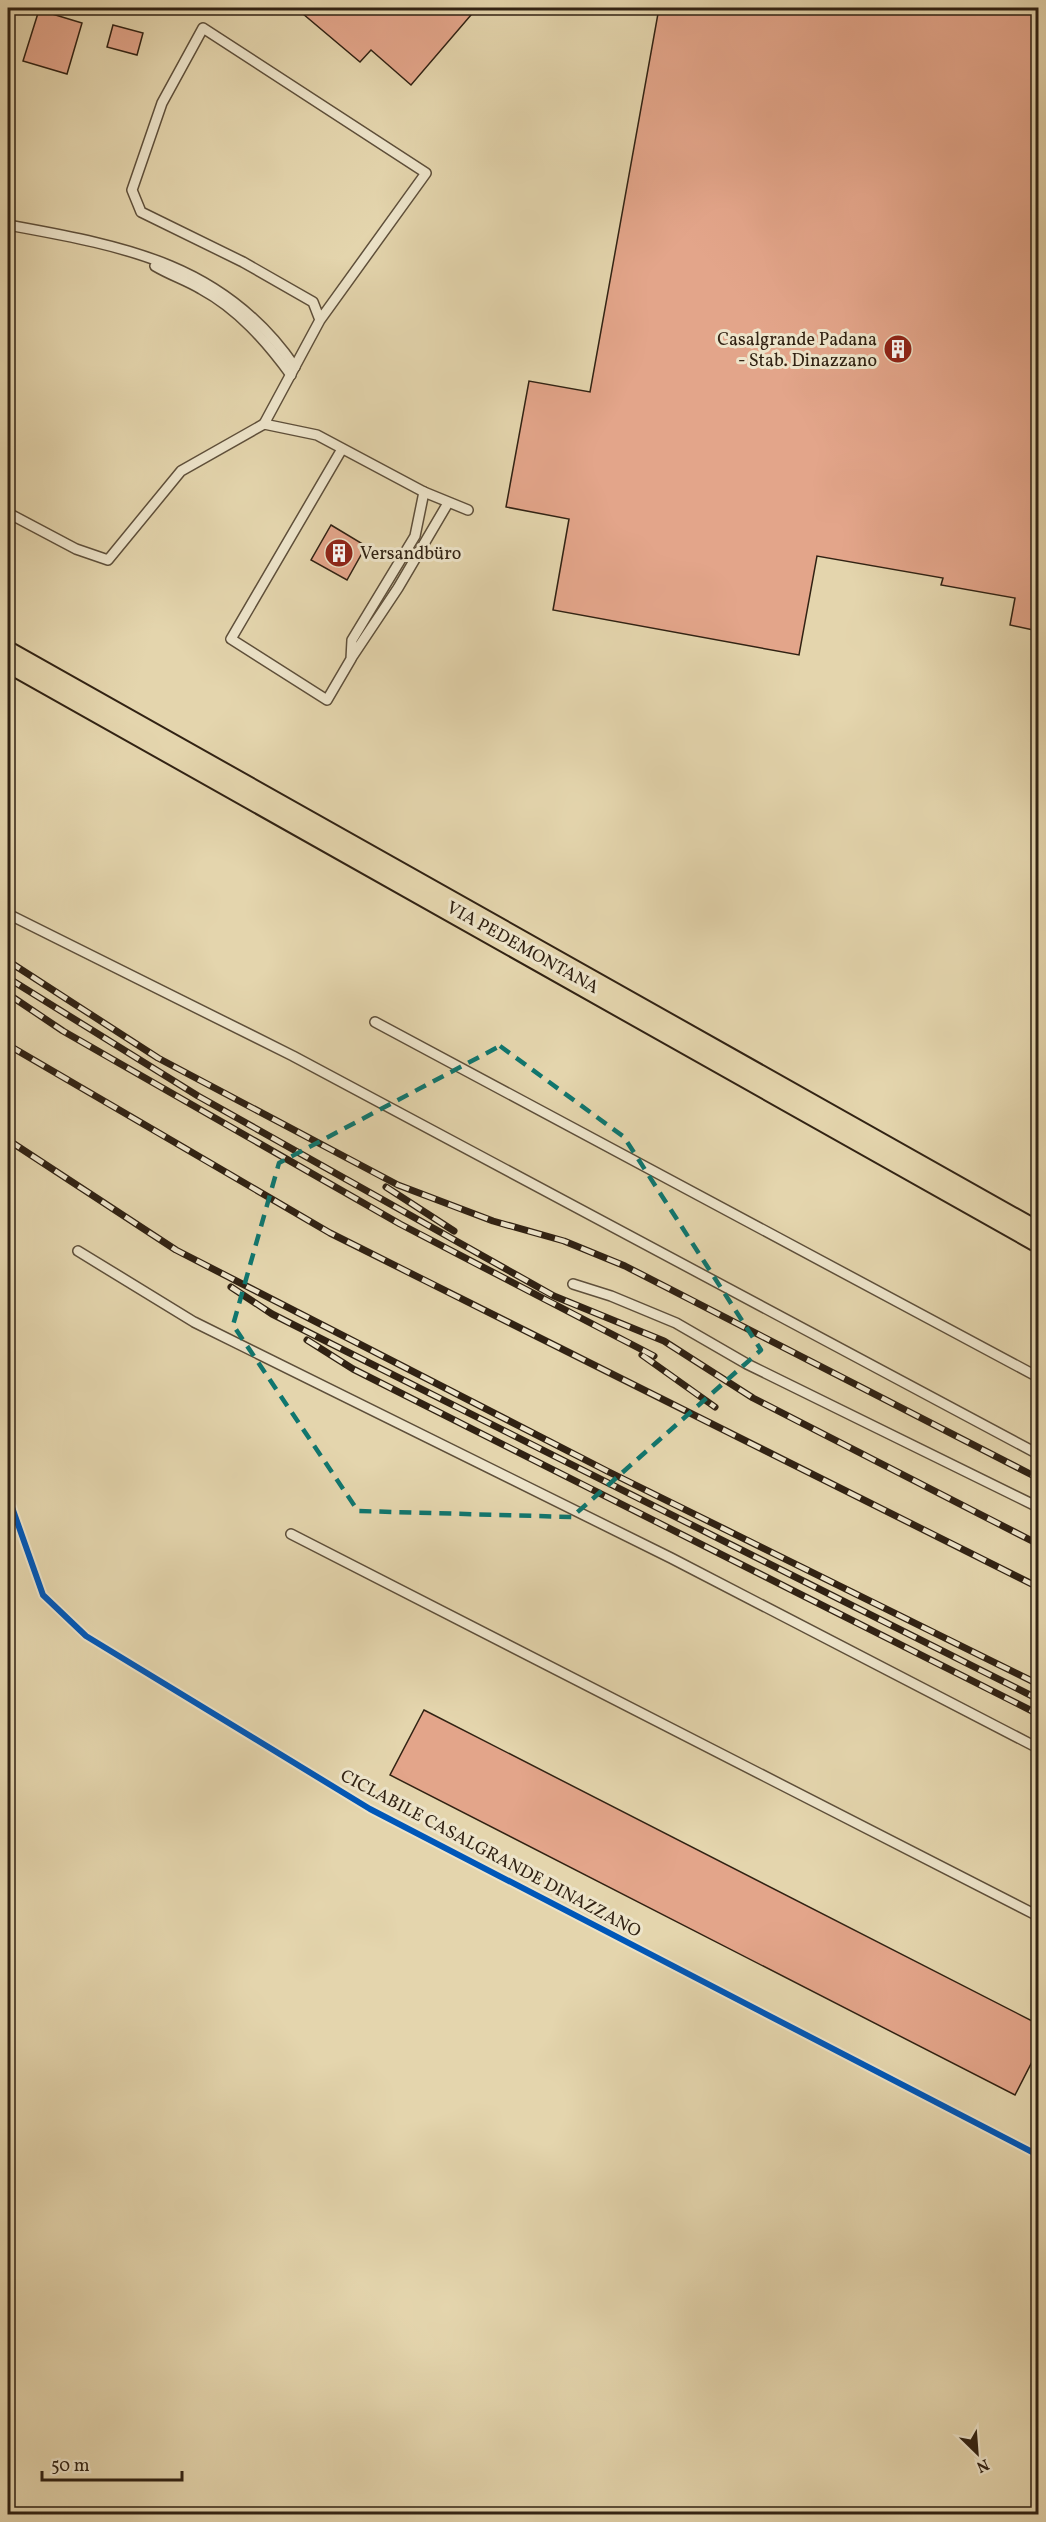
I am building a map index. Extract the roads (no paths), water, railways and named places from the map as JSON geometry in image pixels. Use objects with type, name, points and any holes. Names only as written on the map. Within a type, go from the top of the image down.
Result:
[{"type":"main road","name":"VIA PEDEMONTANA","points":[[8,657],[1038,1237]]},
{"type":"lane","points":[[8,513],[76,549],[108,560],[181,471],[264,424],[320,320],[426,173],[203,28],[162,103],[132,190],[141,212],[243,262],[313,302],[320,320]]},
{"type":"lane","points":[[8,225],[100,242],[135,254],[201,289],[234,310],[293,371]]},
{"type":"lane","points":[[264,424],[317,435],[424,492],[468,510]]},
{"type":"lane","points":[[342,449],[231,639],[327,700],[398,588],[448,503]]},
{"type":"lane","points":[[351,659],[352,640],[415,536],[424,492]]},
{"type":"lane","points":[[8,914],[292,1056],[1038,1454]]},
{"type":"lane","points":[[375,1022],[1038,1377]]},
{"type":"lane","points":[[78,1251],[194,1322],[671,1558],[1038,1749]]},
{"type":"lane","points":[[573,1284],[611,1296],[676,1323],[747,1364],[1038,1507]]},
{"type":"lane","points":[[291,1534],[1038,1916]]},
{"type":"railway","points":[[8,961],[158,1058],[398,1185],[493,1221],[564,1241],[625,1266],[1038,1478]]},
{"type":"railway","points":[[8,978],[198,1096],[554,1296],[664,1341],[753,1398],[1038,1544]]},
{"type":"railway","points":[[8,994],[63,1031],[400,1224],[654,1356]]},
{"type":"railway","points":[[8,1045],[330,1233],[1038,1587]]},
{"type":"railway","points":[[8,1140],[176,1250],[607,1471],[1038,1684]]},
{"type":"railway","points":[[386,1187],[454,1231]]},
{"type":"railway","points":[[231,1287],[272,1314],[1038,1699]]},
{"type":"railway","points":[[307,1340],[353,1369],[1038,1714]]},
{"type":"railway","points":[[642,1355],[715,1407]]},
{"type":"place","name":"Casalgrande Padana - Stab. Dinazzano","points":[[898,349]]},
{"type":"place","name":"Versandbüro","points":[[339,553]]}]
